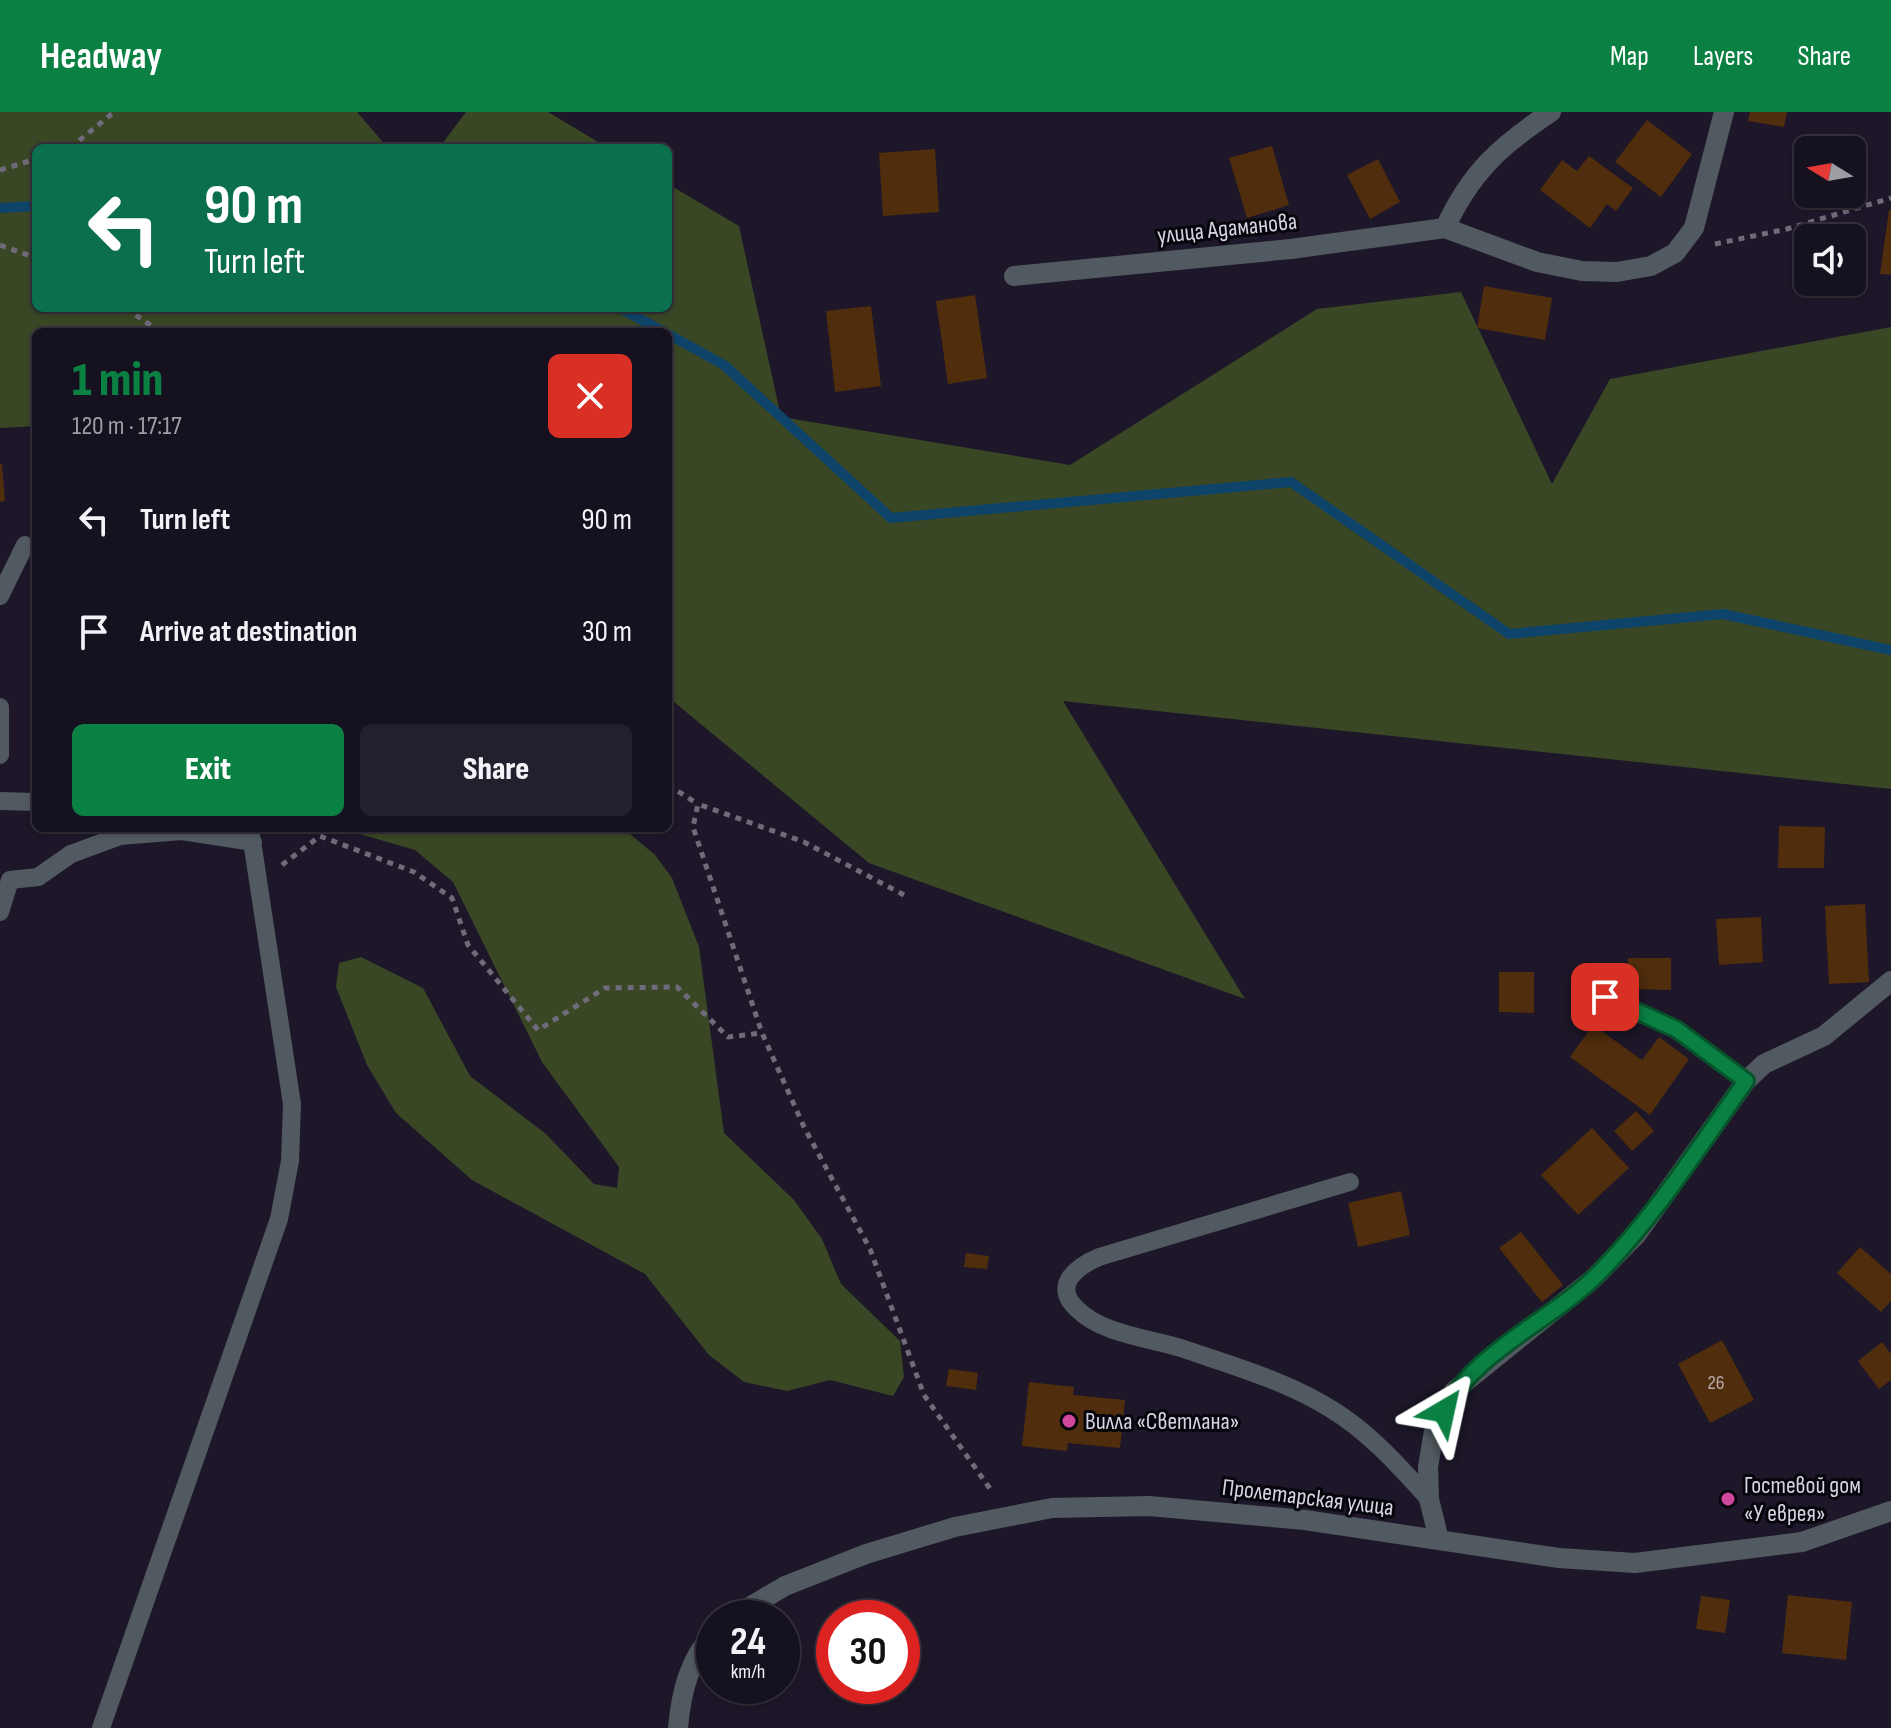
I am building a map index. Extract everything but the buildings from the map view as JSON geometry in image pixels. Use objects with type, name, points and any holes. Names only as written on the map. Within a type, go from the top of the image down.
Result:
[{"type":"street","points":[[1445,228],[1475,173],[1505,143],[1551,112]]},
{"type":"street","points":[[1675,253],[1694,228],[1724,112]]},
{"type":"street","name":"улица Адаманова","points":[[1014,276],[1291,249],[1445,228],[1537,262],[1582,271],[1617,272],[1651,266],[1675,253]]},
{"type":"street","points":[[1439,1540],[1429,1499],[1434,1431],[1454,1391],[1594,1278],[1637,1234],[1746,1081],[1764,1064],[1824,1036],[1891,981]]},
{"type":"street","name":"Пролетарская улица","points":[[761,1600],[785,1586],[866,1554],[955,1527],[1052,1508],[1149,1506],[1305,1520],[1559,1558],[1635,1563],[1802,1542],[1891,1511]]},
{"type":"street","points":[[678,1728],[681,1693],[696,1658]]},
{"type":"lane","points":[[0,559],[31,545]]},
{"type":"lane","points":[[0,596],[31,545]]},
{"type":"lane","points":[[0,707],[0,755]]},
{"type":"lane","points":[[0,801],[32,802]]},
{"type":"lane","points":[[0,912],[5,877],[38,877],[71,854],[120,836],[170,832]]},
{"type":"lane","points":[[101,1728],[279,1219],[290,1161],[292,1104],[252,835],[200,832]]},
{"type":"lane","points":[[1605,997],[1676,1029],[1746,1081]]},
{"type":"lane","points":[[1350,1182],[1099,1257],[1078,1266],[1069,1276],[1068,1292],[1075,1308],[1109,1327],[1259,1375],[1330,1408],[1383,1450],[1429,1499]]},
{"type":"path","points":[[75,144],[114,112]]},
{"type":"path","points":[[0,170],[32,160]]},
{"type":"path","points":[[1675,253],[1787,229],[1891,198]]},
{"type":"path","points":[[0,245],[32,257]]},
{"type":"path","points":[[132,312],[154,328]]},
{"type":"path","points":[[672,788],[698,804],[804,842],[904,895]]},
{"type":"path","points":[[698,804],[693,827],[762,1033],[804,1127],[870,1249],[924,1395],[1010,1516]]},
{"type":"path","points":[[260,882],[320,836],[414,872],[452,898],[468,945],[538,1030],[605,988],[677,987],[728,1037],[762,1033]]},
{"type":"green space","points":[[0,112],[357,112],[385,144],[32,144],[32,312],[672,312],[672,186],[739,226],[781,417],[1070,465],[1317,309],[1461,292],[1552,484],[1610,379],[1891,327],[1891,789],[1063,701],[1245,999],[869,863],[672,700],[672,328],[32,328],[32,426],[0,428]]},
{"type":"green space","points":[[466,112],[548,112],[601,144],[442,144]]},
{"type":"green space","points":[[353,832],[628,832],[655,855],[672,878],[699,947],[724,1133],[794,1200],[822,1239],[841,1284],[900,1341],[904,1377],[893,1396],[830,1380],[787,1391],[744,1382],[709,1355],[645,1274],[472,1180],[396,1113],[367,1065],[336,987],[339,963],[361,957],[423,988],[470,1076],[546,1134],[594,1184],[617,1188],[619,1167],[542,1062],[453,882],[415,850]]},
{"type":"waterway","points":[[0,208],[32,206]]},
{"type":"waterway","points":[[627,312],[657,328]]},
{"type":"waterway","points":[[672,336],[724,365],[891,518],[1291,482],[1509,634],[1723,614],[1891,650]]},
{"type":"place","name":"Вилла «Светлана»","points":[[1069,1421]]},
{"type":"place","name":"Гостевой дом «У еврея»","points":[[1728,1499]]},
{"type":"route","points":[[1444,1411],[1454,1391],[1480,1367],[1594,1278],[1637,1234],[1670,1192],[1746,1081],[1676,1029],[1605,997]]}]
